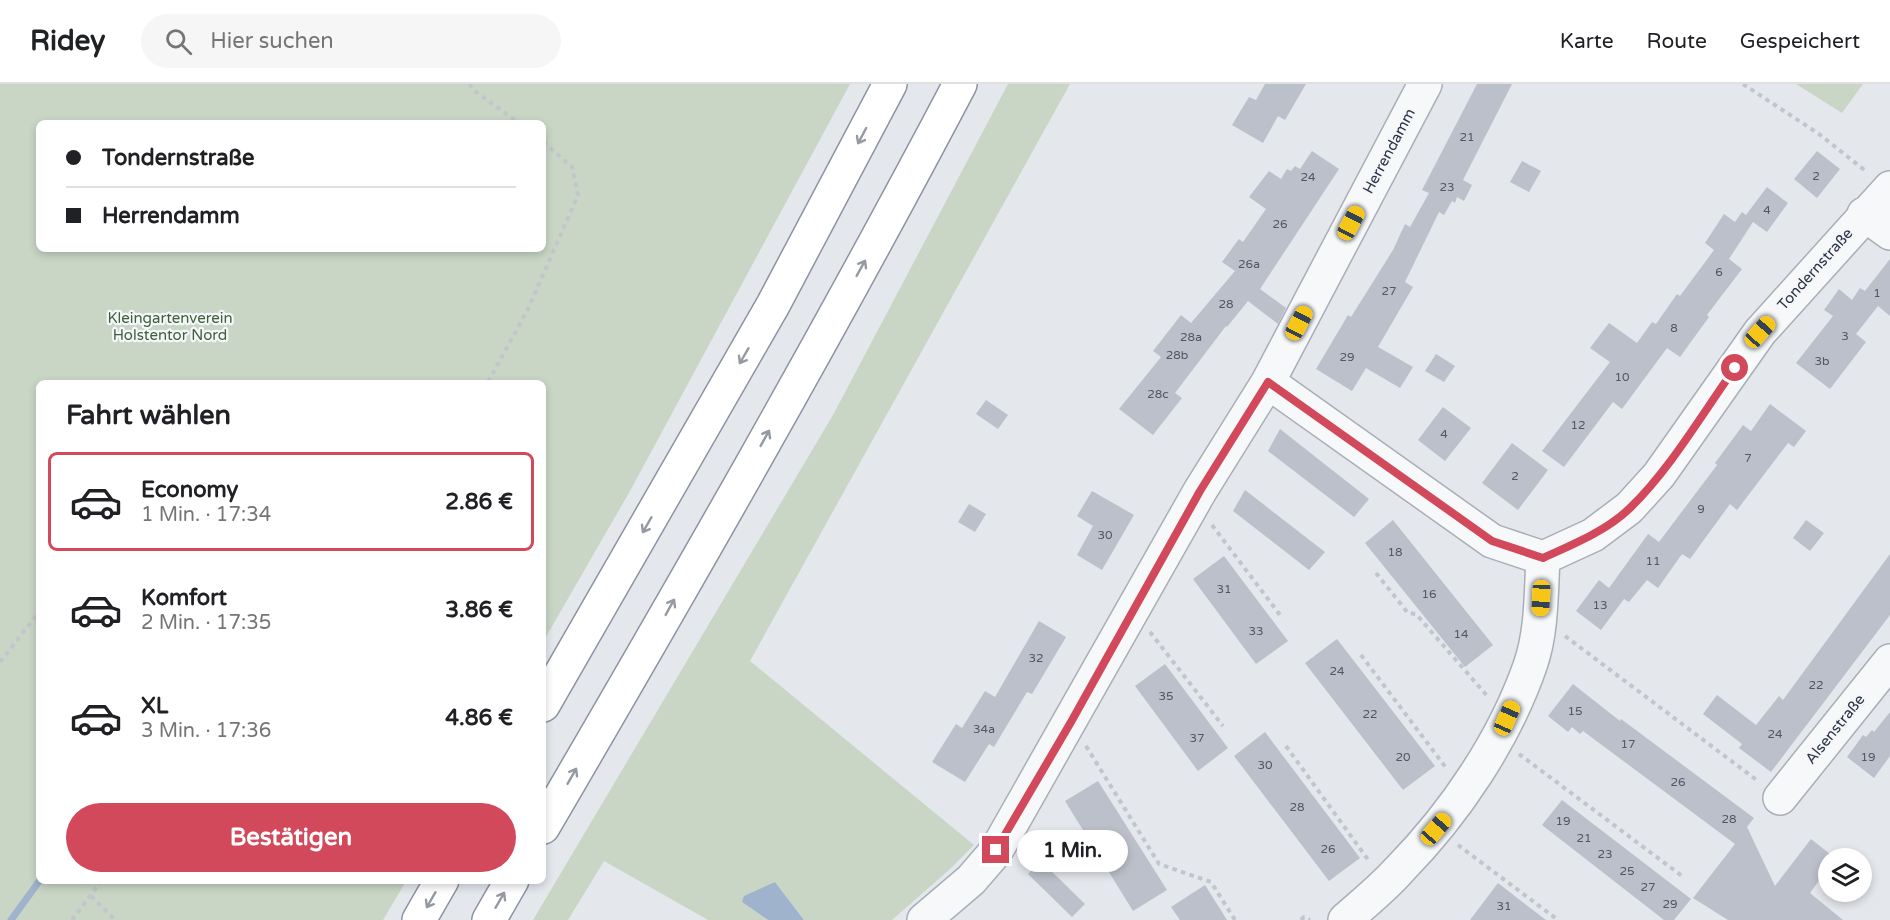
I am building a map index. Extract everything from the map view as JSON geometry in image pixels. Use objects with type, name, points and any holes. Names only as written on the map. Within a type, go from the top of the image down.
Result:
[{"type":"highway","points":[[546,700],[773,305],[890,84]]},
{"type":"highway","points":[[546,822],[893,212],[960,84]]},
{"type":"highway","points":[[419,920],[440,884]]},
{"type":"highway","points":[[489,920],[510,884]]},
{"type":"street","name":"Herrendamm","points":[[924,920],[971,880],[996,850],[1071,722],[1194,501],[1268,382],[1425,84]]},
{"type":"street","name":"Tondernstraße","points":[[1543,558],[1593,535],[1629,508],[1659,475],[1760,332],[1864,214],[1890,188]]},
{"type":"street","points":[[1864,214],[1890,233]]},
{"type":"street","points":[[1268,382],[1492,541],[1543,558],[1540,618],[1531,662],[1502,728],[1455,807],[1399,871],[1345,920]]},
{"type":"street","name":"Alsenstraße","points":[[1780,798],[1890,661]]},
{"type":"path","points":[[468,84],[515,120]]},
{"type":"path","points":[[1743,84],[1819,134],[1890,188]]},
{"type":"path","points":[[489,380],[528,309],[578,195],[572,167],[546,145]]},
{"type":"path","points":[[1194,501],[1280,615]]},
{"type":"path","points":[[1376,573],[1408,613],[1416,614],[1502,728],[1682,876]]},
{"type":"path","points":[[1133,610],[1223,726]]},
{"type":"path","points":[[0,662],[36,616]]},
{"type":"path","points":[[1540,618],[1780,798]]},
{"type":"path","points":[[1360,655],[1464,792]]},
{"type":"path","points":[[1071,722],[1159,864],[1211,882],[1235,920]]},
{"type":"path","points":[[1286,746],[1385,884]]},
{"type":"path","points":[[1436,829],[1558,920]]},
{"type":"path","points":[[72,920],[99,884]]},
{"type":"path","points":[[91,896],[115,920]]},
{"type":"path","points":[[1300,920],[1304,917],[1310,920]]},
{"type":"green space","name":"Kleingartenverein Holstentor Nord","points":[[0,84],[850,84],[630,491],[546,637],[546,380],[36,380],[36,884],[404,884],[383,920],[0,920]]},
{"type":"green space","points":[[1008,84],[1070,84],[750,661],[974,845],[892,920],[804,920],[775,882],[742,902],[768,920],[708,920],[604,861],[568,920],[533,920],[833,415]]},
{"type":"green space","points":[[1796,84],[1863,84],[1842,113]]},
{"type":"water","points":[[775,882],[804,920],[768,920],[742,902],[744,896]]},
{"type":"building","points":[[1265,84],[1306,84],[1285,120],[1278,116],[1263,143],[1232,125],[1249,97],[1256,100]]},
{"type":"building","points":[[1477,84],[1512,84],[1463,180],[1472,185],[1464,201],[1457,197],[1455,203],[1452,201],[1444,215],[1439,212],[1405,282],[1413,287],[1378,347],[1413,367],[1400,388],[1366,368],[1352,391],[1316,369],[1348,315],[1351,317],[1393,250],[1405,224],[1410,227],[1429,193],[1422,190]]},
{"type":"building","points":[[1312,151],[1339,169],[1260,289],[1286,308],[1278,324],[1248,301],[1175,393],[1182,398],[1153,435],[1119,409],[1161,357],[1153,351],[1181,315],[1191,323],[1235,271],[1222,262],[1239,239],[1243,242],[1266,209],[1249,197],[1269,171],[1281,179],[1287,169],[1291,171],[1295,166],[1300,169]]},
{"type":"building","points":[[1817,151],[1840,169],[1817,198],[1794,179]]},
{"type":"building","points":[[1522,161],[1541,171],[1529,192],[1510,182]]},
{"type":"building","points":[[1767,187],[1788,203],[1767,232],[1753,222],[1729,259],[1742,269],[1707,315],[1709,317],[1680,357],[1667,348],[1622,409],[1613,402],[1564,467],[1542,451],[1610,362],[1590,348],[1609,323],[1637,343],[1652,322],[1656,324],[1677,294],[1680,296],[1714,250],[1705,243],[1724,214],[1735,222],[1742,212],[1746,215]]},
{"type":"building","points":[[1890,259],[1890,316],[1878,306],[1856,334],[1866,342],[1830,389],[1796,363],[1833,316],[1824,310],[1839,289],[1852,300],[1860,288],[1865,291]]},
{"type":"building","points":[[1436,354],[1455,366],[1444,382],[1425,371]]},
{"type":"building","points":[[986,400],[1008,415],[998,429],[976,414]]},
{"type":"building","points":[[1770,404],[1806,431],[1794,447],[1788,443],[1737,510],[1730,504],[1690,559],[1682,554],[1658,588],[1647,580],[1629,602],[1624,599],[1601,630],[1576,611],[1599,580],[1609,588],[1648,534],[1659,542],[1717,465],[1715,463],[1743,425],[1751,431]]},
{"type":"building","points":[[1443,407],[1471,428],[1445,461],[1418,440]]},
{"type":"building","points":[[1280,429],[1369,499],[1354,517],[1268,451]]},
{"type":"building","points":[[1512,443],[1548,470],[1518,510],[1482,483]]},
{"type":"building","points":[[1245,490],[1325,552],[1309,570],[1233,511]]},
{"type":"building","points":[[1092,491],[1134,515],[1102,570],[1077,555],[1093,526],[1077,516]]},
{"type":"building","points":[[969,504],[986,514],[975,532],[958,522]]},
{"type":"building","points":[[1393,520],[1493,645],[1465,667],[1365,543]]},
{"type":"building","points":[[1806,520],[1824,533],[1810,551],[1793,538]]},
{"type":"building","points":[[1890,554],[1890,615],[1771,772],[1739,748],[1742,744],[1703,714],[1717,695],[1756,725],[1779,696],[1783,700]]},
{"type":"building","points":[[1224,556],[1288,641],[1256,664],[1193,579]]},
{"type":"building","points":[[1039,621],[1066,637],[1032,694],[1027,692],[994,747],[989,744],[965,782],[932,762],[956,724],[962,728],[985,691],[995,697]]},
{"type":"building","points":[[1337,639],[1435,766],[1403,790],[1305,663]]},
{"type":"building","points":[[1165,664],[1228,748],[1198,771],[1135,686]]},
{"type":"building","points":[[1573,684],[1754,818],[1747,827],[1775,886],[1811,839],[1822,848],[1818,848],[1818,882],[1810,893],[1818,902],[1843,920],[1728,920],[1693,898],[1735,844],[1583,731],[1580,734],[1572,727],[1568,732],[1548,716]]},
{"type":"building","points":[[1890,712],[1890,756],[1874,778],[1847,757],[1863,735],[1866,737],[1872,730],[1874,732]]},
{"type":"building","points":[[1265,732],[1360,858],[1329,881],[1234,756]]},
{"type":"building","points":[[1098,781],[1167,890],[1133,911],[1065,801]]},
{"type":"building","points":[[1562,800],[1691,899],[1674,920],[1664,920],[1542,825]]},
{"type":"building","points":[[1041,861],[1085,904],[1072,917],[1028,874]]},
{"type":"building","points":[[1498,883],[1516,897],[1546,920],[1470,920]]},
{"type":"building","points":[[1205,885],[1227,920],[1180,920],[1171,907]]},
{"type":"waterway","points":[[11,920],[37,884]]},
{"type":"route","points":[[996,850],[1071,722],[1200,491],[1268,382],[1492,541],[1543,558],[1593,535],[1629,508],[1659,475],[1735,368]]}]
